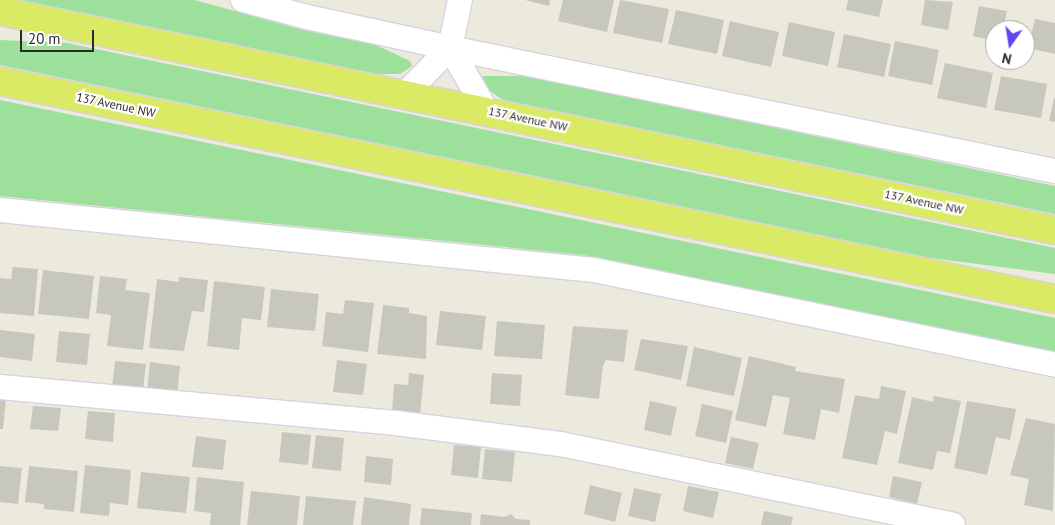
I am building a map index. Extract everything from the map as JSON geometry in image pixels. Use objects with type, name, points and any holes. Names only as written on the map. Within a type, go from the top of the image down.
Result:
[{"type":"main road","name":"137 Avenue NW","points":[[0,11],[406,93],[1055,230]]},
{"type":"main road","points":[[0,17],[36,18]]},
{"type":"main road","name":"137 Avenue NW","points":[[0,82],[1055,299]]},
{"type":"street","points":[[243,0],[307,17],[450,48],[1055,171]]},
{"type":"street","points":[[406,93],[450,48],[460,0]]},
{"type":"street","points":[[450,48],[486,110]]},
{"type":"street","points":[[0,210],[594,270],[1055,365]]},
{"type":"street","points":[[0,388],[396,423],[560,444],[954,525]]},
{"type":"green space","points":[[19,0],[195,0],[303,30],[376,45],[410,61],[412,66],[400,74],[373,74]]},
{"type":"green space","points":[[0,40],[67,43],[1055,248],[1055,274],[931,258],[0,65]]},
{"type":"green space","points":[[483,76],[527,76],[1055,186],[1055,214],[503,100],[481,85]]},
{"type":"green space","points":[[0,100],[1055,318],[1055,353],[583,255],[0,196]]},
{"type":"building","points":[[525,0],[550,0],[549,6]]},
{"type":"building","points":[[563,0],[614,0],[607,32],[558,21]]},
{"type":"building","points":[[620,0],[669,9],[662,43],[613,33]]},
{"type":"building","points":[[848,0],[883,0],[879,17],[846,10]]},
{"type":"building","points":[[925,0],[953,2],[948,30],[921,25]]},
{"type":"building","points":[[979,6],[1007,11],[1005,20],[985,20],[985,39],[973,36]]},
{"type":"building","points":[[676,10],[724,20],[717,54],[668,44]]},
{"type":"building","points":[[1035,20],[1055,23],[1055,54],[1035,50]]},
{"type":"building","points":[[730,21],[779,32],[771,67],[722,56]]},
{"type":"building","points":[[789,22],[835,32],[828,66],[782,56]]},
{"type":"building","points":[[844,34],[891,44],[884,77],[837,67]]},
{"type":"building","points":[[895,41],[939,50],[932,85],[888,76]]},
{"type":"building","points":[[945,63],[993,73],[986,108],[937,98]]},
{"type":"building","points":[[1001,76],[1047,84],[1041,118],[994,110]]},
{"type":"building","points":[[1055,98],[1055,122],[1049,121]]},
{"type":"building","points":[[13,267],[38,269],[34,316],[0,313],[0,278],[11,279]]},
{"type":"building","points":[[43,270],[94,276],[89,319],[38,314]]},
{"type":"building","points":[[100,276],[127,279],[125,290],[150,293],[143,350],[107,346],[111,315],[96,313]]},
{"type":"building","points":[[179,277],[208,280],[204,312],[192,311],[184,351],[149,348],[157,279],[179,282]]},
{"type":"building","points":[[214,281],[265,287],[261,320],[242,318],[239,350],[207,346]]},
{"type":"building","points":[[271,289],[319,294],[315,331],[267,327]]},
{"type":"building","points":[[345,300],[374,303],[368,352],[322,346],[326,312],[343,314]]},
{"type":"building","points":[[383,305],[409,308],[409,313],[427,316],[426,359],[377,354]]},
{"type":"building","points":[[440,311],[486,316],[482,350],[436,345]]},
{"type":"building","points":[[497,321],[545,325],[542,359],[494,356]]},
{"type":"building","points":[[573,326],[628,330],[624,362],[606,360],[603,366],[599,399],[565,395]]},
{"type":"building","points":[[0,330],[35,334],[32,361],[0,357]]},
{"type":"building","points":[[59,331],[90,334],[87,365],[56,362]]},
{"type":"building","points":[[641,339],[688,346],[681,380],[634,370]]},
{"type":"building","points":[[694,347],[742,358],[734,396],[686,386]]},
{"type":"building","points":[[749,356],[796,367],[795,371],[845,379],[839,413],[821,409],[815,440],[783,434],[790,398],[773,395],[766,427],[735,420]]},
{"type":"building","points":[[337,360],[367,364],[363,395],[333,392]]},
{"type":"building","points":[[115,361],[146,364],[143,390],[112,387]]},
{"type":"building","points":[[150,362],[180,366],[177,394],[147,391]]},
{"type":"building","points":[[409,373],[424,375],[420,415],[392,412],[394,384],[408,385]]},
{"type":"building","points":[[492,373],[522,375],[520,406],[490,404]]},
{"type":"building","points":[[881,386],[906,391],[897,434],[885,431],[877,465],[842,458],[855,395],[879,399]]},
{"type":"building","points":[[934,396],[961,401],[950,453],[937,451],[933,470],[898,463],[912,397],[933,402]]},
{"type":"building","points":[[0,397],[6,398],[3,429],[0,429]]},
{"type":"building","points":[[650,401],[677,407],[671,436],[644,430]]},
{"type":"building","points":[[967,401],[1016,409],[1010,440],[996,437],[987,475],[954,468]]},
{"type":"building","points":[[702,404],[733,411],[726,443],[695,436]]},
{"type":"building","points":[[33,406],[61,408],[58,431],[30,429]]},
{"type":"building","points":[[88,411],[115,413],[113,442],[85,439]]},
{"type":"building","points":[[1026,418],[1055,424],[1053,511],[1024,505],[1029,479],[1010,475]]},
{"type":"building","points":[[282,432],[311,435],[308,465],[279,462]]},
{"type":"building","points":[[316,435],[344,438],[341,471],[312,468]]},
{"type":"building","points":[[196,436],[226,440],[223,470],[192,467]]},
{"type":"building","points":[[731,437],[759,443],[753,469],[725,463]]},
{"type":"building","points":[[454,445],[481,447],[478,478],[451,475]]},
{"type":"building","points":[[485,449],[515,452],[512,482],[482,479]]},
{"type":"building","points":[[366,456],[393,459],[391,485],[364,482]]},
{"type":"building","points":[[85,465],[131,470],[128,505],[110,503],[109,516],[80,513]]},
{"type":"building","points":[[0,466],[22,468],[18,504],[0,502]]},
{"type":"building","points":[[29,466],[78,471],[74,512],[44,509],[44,504],[25,502]]},
{"type":"building","points":[[141,472],[190,477],[186,513],[137,508]]},
{"type":"building","points":[[893,476],[922,482],[917,504],[889,497]]},
{"type":"building","points":[[197,477],[244,482],[240,525],[210,525],[211,513],[194,511]]},
{"type":"building","points":[[590,485],[622,493],[615,522],[584,514]]},
{"type":"building","points":[[688,486],[719,492],[713,518],[683,511]]},
{"type":"building","points":[[634,488],[661,494],[655,522],[628,516]]},
{"type":"building","points":[[251,491],[300,496],[297,525],[247,525]]},
{"type":"building","points":[[306,496],[356,501],[353,525],[303,525]]},
{"type":"building","points":[[364,497],[411,504],[409,525],[361,525]]},
{"type":"building","points":[[422,508],[472,513],[471,525],[420,525]]},
{"type":"building","points":[[764,511],[793,517],[791,525],[761,525]]},
{"type":"building","points":[[481,514],[504,517],[511,514],[516,519],[530,520],[530,525],[480,525]]}]
